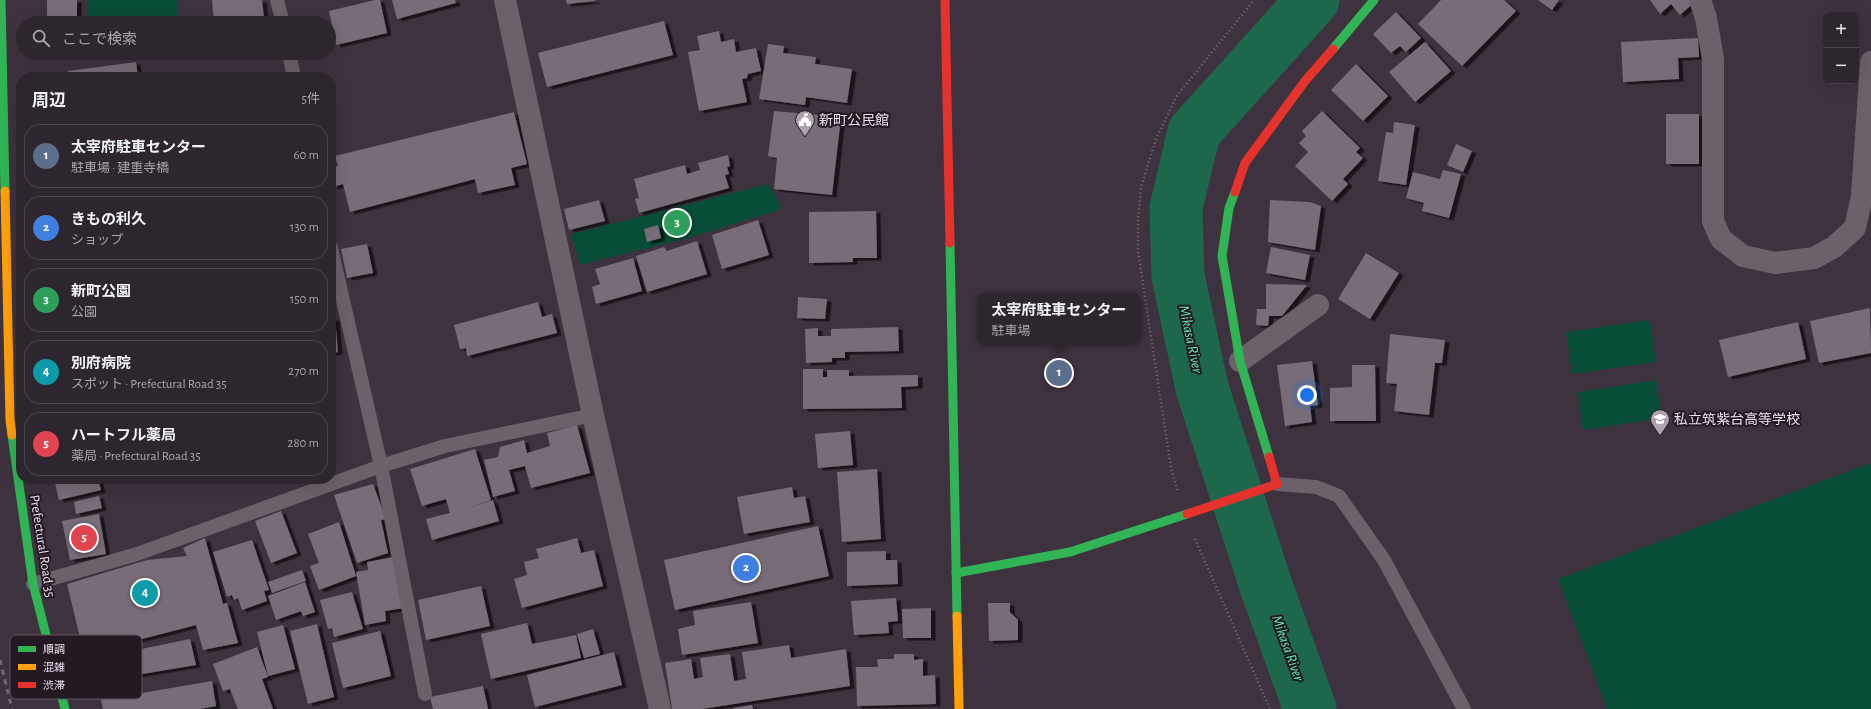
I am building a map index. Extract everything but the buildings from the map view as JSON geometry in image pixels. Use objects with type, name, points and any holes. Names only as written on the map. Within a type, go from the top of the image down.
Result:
[{"type":"street","name":"Prefectural Road 35","points":[[1,0],[5,421],[33,584],[46,635]]},
{"type":"street","points":[[505,0],[593,415],[660,709]]},
{"type":"street","points":[[945,0],[959,709]]},
{"type":"street","points":[[956,573],[1070,552],[1277,484],[1240,361],[1222,256],[1229,208],[1245,163],[1305,81],[1374,0]]},
{"type":"street","points":[[1700,0],[1706,18],[1713,59],[1713,221],[1721,239],[1743,256],[1775,263],[1814,258],[1834,247],[1856,228],[1862,196],[1871,62]]},
{"type":"street","points":[[1240,361],[1318,305]]},
{"type":"street","name":"Prefectural Road 35","points":[[63,699],[66,709]]},
{"type":"lane","points":[[277,0],[281,16]]},
{"type":"lane","points":[[290,60],[293,72]]},
{"type":"lane","points":[[336,270],[381,466],[425,694]]},
{"type":"lane","points":[[336,482],[381,466],[445,446],[593,415]]},
{"type":"lane","points":[[33,584],[137,554],[331,484]]},
{"type":"lane","points":[[1277,484],[1316,487],[1339,496],[1384,560],[1464,709]]},
{"type":"path","points":[[1254,0],[1176,97],[1156,139],[1141,188],[1138,220],[1138,251],[1171,468],[1183,514],[1270,709]]},
{"type":"green space","points":[[87,0],[178,0],[177,16],[87,16]]},
{"type":"green space","points":[[768,184],[782,208],[776,211],[688,238],[580,265],[571,234]]},
{"type":"green space","points":[[1650,320],[1656,362],[1572,374],[1566,332]]},
{"type":"green space","points":[[1656,380],[1662,418],[1583,430],[1578,392]]},
{"type":"green space","points":[[1871,463],[1871,709],[1607,709],[1558,579]]},
{"type":"waterway","name":"Mikasa River","points":[[1310,709],[1266,586],[1202,388],[1178,276],[1176,208],[1194,132],[1313,0]]},
{"type":"railway","points":[[0,660],[12,709]]},
{"type":"traffic: fast","points":[[1,0],[5,191]]},
{"type":"traffic: fast","points":[[1333,49],[1374,0]]},
{"type":"traffic: fast","points":[[1235,192],[1229,208],[1222,256],[1240,361],[1269,457]]},
{"type":"traffic: fast","points":[[950,243],[957,616]]},
{"type":"traffic: fast","points":[[12,435],[16,463]]},
{"type":"traffic: fast","points":[[19,484],[33,584],[46,635]]},
{"type":"traffic: fast","points":[[956,573],[1070,552],[1187,514]]},
{"type":"traffic: fast","points":[[62,699],[65,709]]},
{"type":"traffic: slow","points":[[5,191],[10,420],[12,435]]},
{"type":"traffic: slow","points":[[957,616],[959,709]]},
{"type":"traffic: jam","points":[[945,0],[950,243]]},
{"type":"traffic: jam","points":[[1235,192],[1245,163],[1305,81],[1333,49]]},
{"type":"traffic: jam","points":[[1187,514],[1277,484],[1269,457]]},
{"type":"place","name":"新町公民館","points":[[805,137]]},
{"type":"place","name":"新町公園","points":[[677,223]]},
{"type":"place","name":"太宰府駐車センター","points":[[1059,373]]},
{"type":"place","name":"私立筑紫台高等学校","points":[[1660,436]]},
{"type":"place","name":"ハートフル薬局","points":[[84,538]]},
{"type":"place","name":"きもの利久","points":[[746,568]]},
{"type":"place","name":"別府病院","points":[[145,593]]}]
